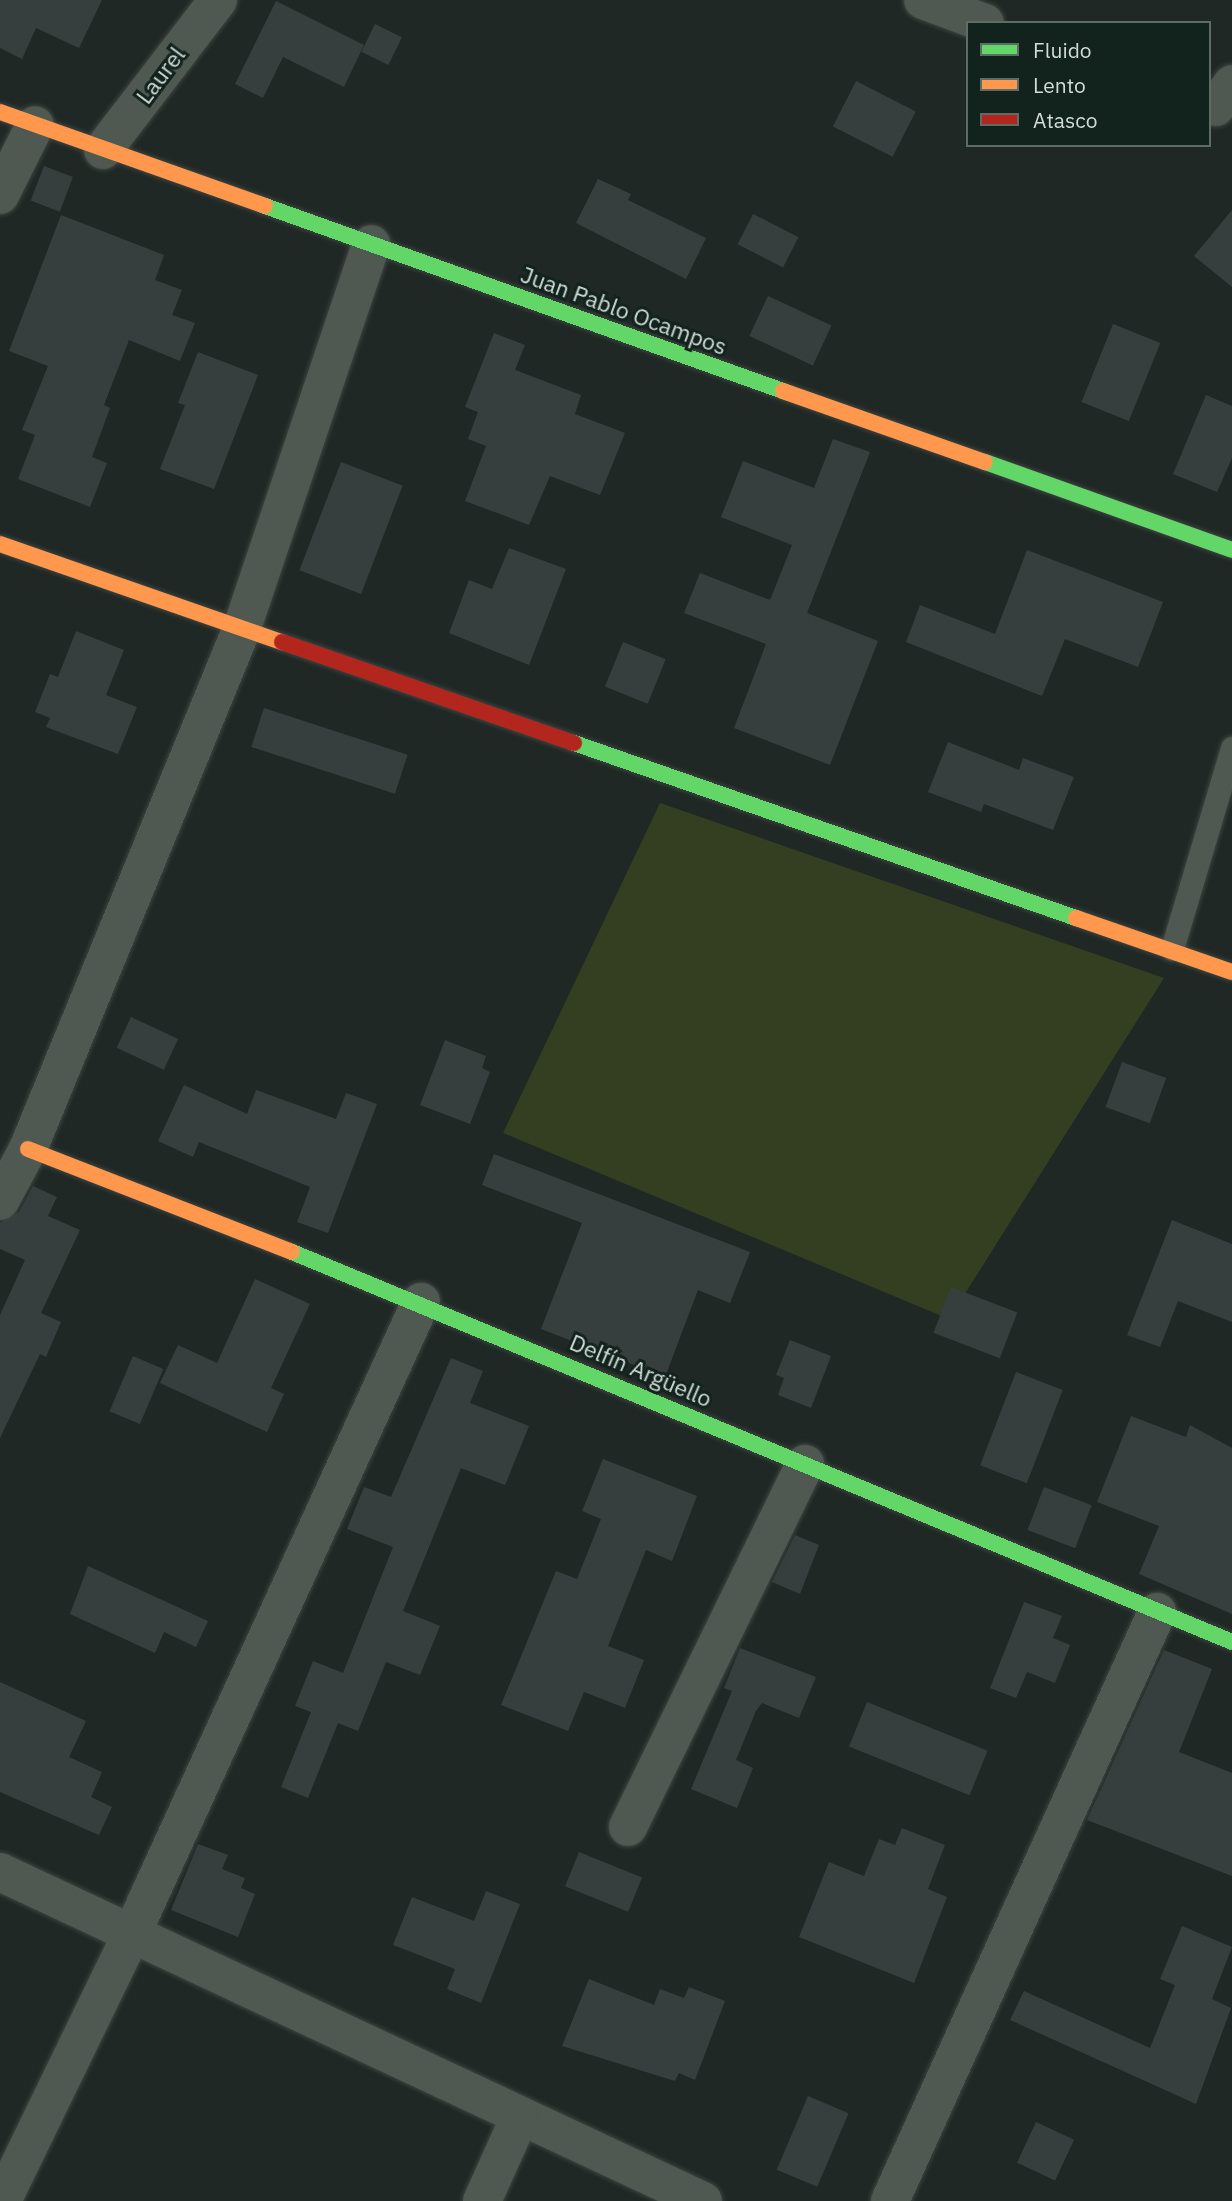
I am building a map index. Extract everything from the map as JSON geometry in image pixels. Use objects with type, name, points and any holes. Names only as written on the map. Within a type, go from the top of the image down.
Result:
[{"type":"street","name":"Laurel","points":[[103,150],[218,0]]},
{"type":"street","points":[[923,0],[980,21]]},
{"type":"street","name":"Juan Pablo Ocampos","points":[[0,112],[1232,550]]},
{"type":"street","points":[[0,195],[35,125]]},
{"type":"street","points":[[0,1201],[29,1149],[242,628],[371,244]]},
{"type":"street","points":[[0,544],[1232,972]]},
{"type":"street","name":"Delfín Argüello","points":[[29,1149],[421,1302],[1232,1642]]},
{"type":"street","points":[[2,2201],[133,1931],[421,1302]]},
{"type":"street","points":[[628,1827],[806,1464]]},
{"type":"street","points":[[890,2201],[1157,1612]]},
{"type":"street","points":[[0,1871],[133,1931],[520,2117],[703,2201]]},
{"type":"street","points":[[482,2201],[520,2117]]},
{"type":"lane","points":[[1172,950],[1232,748]]},
{"type":"green space","points":[[660,803],[1164,978],[949,1319],[503,1133]]},
{"type":"building","points":[[0,0],[102,0],[79,48],[36,28],[22,59],[0,48]]},
{"type":"building","points":[[276,1],[364,45],[344,87],[283,57],[263,98],[235,84]]},
{"type":"building","points":[[375,24],[402,37],[388,65],[361,52]]},
{"type":"building","points":[[856,81],[916,111],[893,157],[833,126]]},
{"type":"building","points":[[44,166],[73,177],[60,212],[31,201]]},
{"type":"building","points":[[598,179],[631,194],[628,200],[706,238],[686,279],[576,223]]},
{"type":"building","points":[[1232,210],[1232,287],[1194,256]]},
{"type":"building","points":[[753,214],[798,237],[783,267],[738,244]]},
{"type":"building","points":[[61,215],[164,255],[155,280],[182,290],[172,315],[195,323],[180,361],[129,340],[104,405],[110,408],[92,457],[107,463],[90,507],[18,479],[35,435],[22,430],[48,366],[9,351]]},
{"type":"building","points":[[768,296],[831,326],[813,365],[749,336]]},
{"type":"building","points":[[1113,324],[1160,343],[1129,421],[1082,402]]},
{"type":"building","points":[[494,333],[525,345],[515,370],[581,395],[575,414],[625,433],[600,495],[550,476],[529,525],[465,501],[486,446],[468,439],[478,412],[465,407]]},
{"type":"building","points":[[198,352],[258,375],[214,489],[160,469],[185,405],[178,403]]},
{"type":"building","points":[[1206,395],[1232,406],[1232,458],[1217,492],[1173,474]]},
{"type":"building","points":[[833,439],[870,452],[807,613],[878,641],[830,765],[734,728],[766,644],[684,613],[700,573],[770,600],[792,545],[721,517],[743,461],[814,488]]},
{"type":"building","points":[[341,462],[403,486],[361,594],[299,570]]},
{"type":"building","points":[[509,548],[566,569],[529,665],[449,633],[469,580],[492,589]]},
{"type":"building","points":[[1027,550],[1163,602],[1138,667],[1065,639],[1042,696],[906,642],[920,605],[995,634]]},
{"type":"building","points":[[76,631],[124,650],[106,695],[137,707],[118,754],[46,727],[50,718],[35,712],[50,674],[58,677]]},
{"type":"building","points":[[623,642],[666,659],[648,704],[605,687]]},
{"type":"building","points":[[264,708],[408,755],[395,794],[251,747]]},
{"type":"building","points":[[948,742],[1019,770],[1023,758],[1074,777],[1053,830],[984,804],[981,812],[928,792]]},
{"type":"building","points":[[131,1017],[178,1039],[164,1070],[117,1048]]},
{"type":"building","points":[[445,1040],[486,1056],[482,1068],[490,1072],[470,1124],[420,1105]]},
{"type":"building","points":[[1122,1062],[1166,1078],[1150,1123],[1106,1107]]},
{"type":"building","points":[[184,1085],[247,1114],[256,1090],[336,1119],[346,1093],[377,1104],[328,1233],[297,1222],[310,1187],[199,1142],[193,1157],[158,1141]]},
{"type":"building","points":[[494,1154],[750,1252],[730,1303],[698,1290],[665,1377],[541,1329],[582,1223],[482,1185]]},
{"type":"building","points":[[33,1186],[57,1197],[48,1216],[80,1230],[41,1313],[61,1322],[46,1357],[40,1354],[0,1438],[0,1315],[25,1260],[0,1249],[0,1223],[19,1212]]},
{"type":"building","points":[[1172,1220],[1232,1244],[1232,1322],[1178,1301],[1160,1347],[1127,1335]]},
{"type":"building","points":[[255,1279],[310,1304],[271,1388],[284,1394],[267,1432],[160,1383],[178,1345],[217,1363]]},
{"type":"building","points":[[951,1287],[1017,1312],[1000,1358],[933,1333]]},
{"type":"building","points":[[790,1340],[831,1356],[811,1408],[778,1395],[784,1378],[776,1375]]},
{"type":"building","points":[[133,1356],[163,1369],[140,1424],[110,1411]]},
{"type":"building","points":[[451,1358],[483,1371],[470,1403],[529,1426],[505,1485],[461,1468],[403,1611],[440,1626],[420,1675],[386,1662],[358,1731],[338,1723],[308,1798],[281,1787],[311,1712],[295,1706],[313,1661],[343,1673],[393,1547],[347,1529],[364,1487],[391,1497]]},
{"type":"building","points":[[1016,1372],[1063,1390],[1027,1483],[980,1465]]},
{"type":"building","points":[[1131,1416],[1186,1437],[1190,1425],[1232,1448],[1232,1614],[1139,1574],[1159,1526],[1097,1502]]},
{"type":"building","points":[[603,1459],[697,1496],[672,1561],[646,1550],[608,1646],[644,1660],[625,1708],[584,1692],[568,1731],[501,1705],[556,1571],[577,1579],[601,1519],[582,1511]]},
{"type":"building","points":[[1044,1487],[1092,1505],[1075,1548],[1028,1530]]},
{"type":"building","points":[[795,1535],[819,1545],[800,1594],[772,1582]]},
{"type":"building","points":[[88,1566],[208,1621],[196,1647],[164,1632],[155,1653],[70,1614]]},
{"type":"building","points":[[1024,1602],[1062,1616],[1053,1638],[1070,1645],[1055,1683],[1027,1672],[1016,1698],[990,1688]]},
{"type":"building","points":[[740,1648],[816,1677],[799,1718],[762,1703],[756,1711],[736,1760],[753,1768],[737,1808],[691,1789],[732,1691],[724,1688]]},
{"type":"building","points":[[1164,1650],[1212,1669],[1179,1752],[1232,1773],[1232,1876],[1087,1820]]},
{"type":"building","points":[[0,1682],[86,1721],[69,1757],[102,1772],[91,1797],[112,1807],[99,1835],[0,1792]]},
{"type":"building","points":[[867,1702],[988,1751],[970,1795],[849,1747]]},
{"type":"building","points":[[902,1828],[945,1845],[928,1889],[947,1897],[914,1983],[799,1937],[829,1862],[864,1876],[879,1839],[895,1845]]},
{"type":"building","points":[[198,1844],[228,1855],[222,1869],[245,1878],[241,1888],[255,1894],[238,1937],[171,1910]]},
{"type":"building","points":[[579,1852],[642,1877],[628,1912],[565,1886]]},
{"type":"building","points":[[486,1891],[520,1904],[481,2003],[447,1989],[455,1969],[393,1945],[412,1897],[474,1921]]},
{"type":"building","points":[[1182,1926],[1232,1947],[1212,1999],[1231,2008],[1196,2104],[1010,2020],[1024,1991],[1150,2048],[1175,1985],[1160,1979]]},
{"type":"building","points":[[589,1979],[654,2005],[660,1989],[684,1998],[689,1987],[725,2001],[695,2080],[679,2073],[675,2081],[562,2046]]},
{"type":"building","points":[[808,2096],[849,2113],[817,2187],[777,2170]]},
{"type":"building","points":[[1036,2122],[1074,2140],[1055,2181],[1017,2163]]},
{"type":"traffic: fast","points":[[265,206],[783,391]]},
{"type":"traffic: fast","points":[[985,462],[1232,550]]},
{"type":"traffic: fast","points":[[574,743],[1076,918]]},
{"type":"traffic: fast","points":[[292,1252],[1232,1642]]},
{"type":"traffic: slow","points":[[0,112],[265,206]]},
{"type":"traffic: slow","points":[[783,391],[985,462]]},
{"type":"traffic: slow","points":[[0,544],[282,642]]},
{"type":"traffic: slow","points":[[1076,918],[1232,972]]},
{"type":"traffic: slow","points":[[28,1149],[292,1252]]},
{"type":"traffic: jam","points":[[282,642],[574,743]]}]
